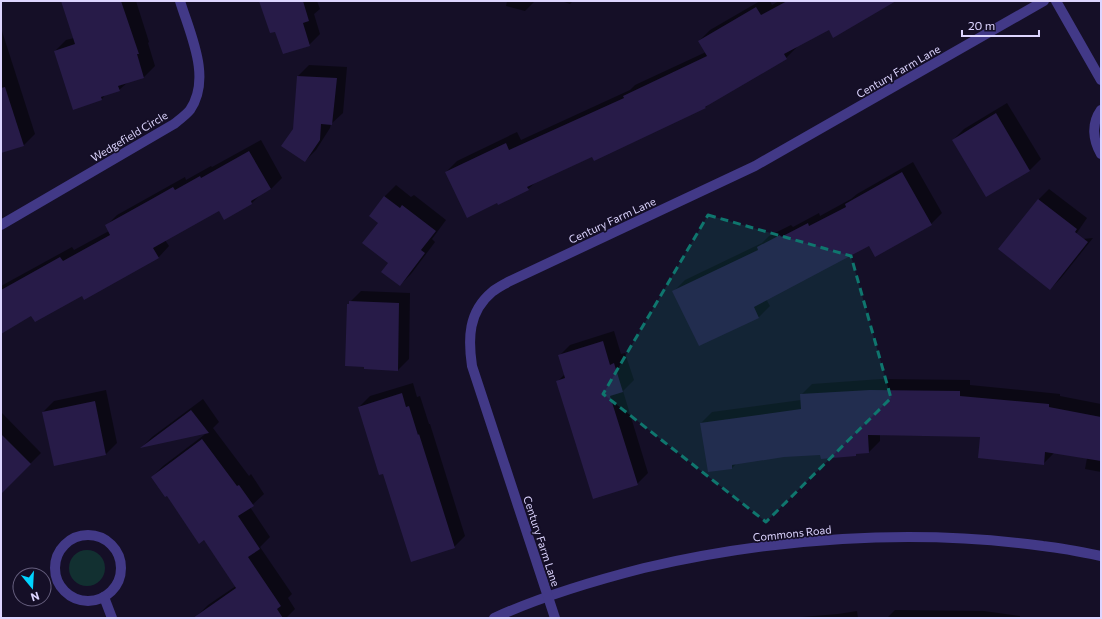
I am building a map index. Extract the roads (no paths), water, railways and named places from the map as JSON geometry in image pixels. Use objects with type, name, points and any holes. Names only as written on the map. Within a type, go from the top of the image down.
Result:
[{"type":"street","name":"Wedgefield Circle","points":[[1,225],[174,124],[189,110],[198,95],[200,74],[196,53],[180,1]]},
{"type":"street","name":"Century Farm Lane","points":[[555,618],[472,366],[469,347],[470,331],[480,306],[491,293],[508,282],[755,166],[1044,1]]},
{"type":"street","points":[[1056,1],[1101,80]]},
{"type":"street","points":[[1101,110],[1095,124],[1094,134],[1096,144],[1101,154]]},
{"type":"street","points":[[87,534],[106,539],[114,546],[119,554],[122,564],[118,584],[112,592],[104,598],[94,601],[84,601],[75,598],[66,594],[56,577],[56,557],[61,548],[68,541],[77,536],[87,534]]},
{"type":"street","name":"Commons Road","points":[[494,618],[548,596],[613,576],[685,559],[758,547],[832,540],[900,537],[971,539],[1042,546],[1101,556]]},
{"type":"street","points":[[104,598],[112,618]]}]
